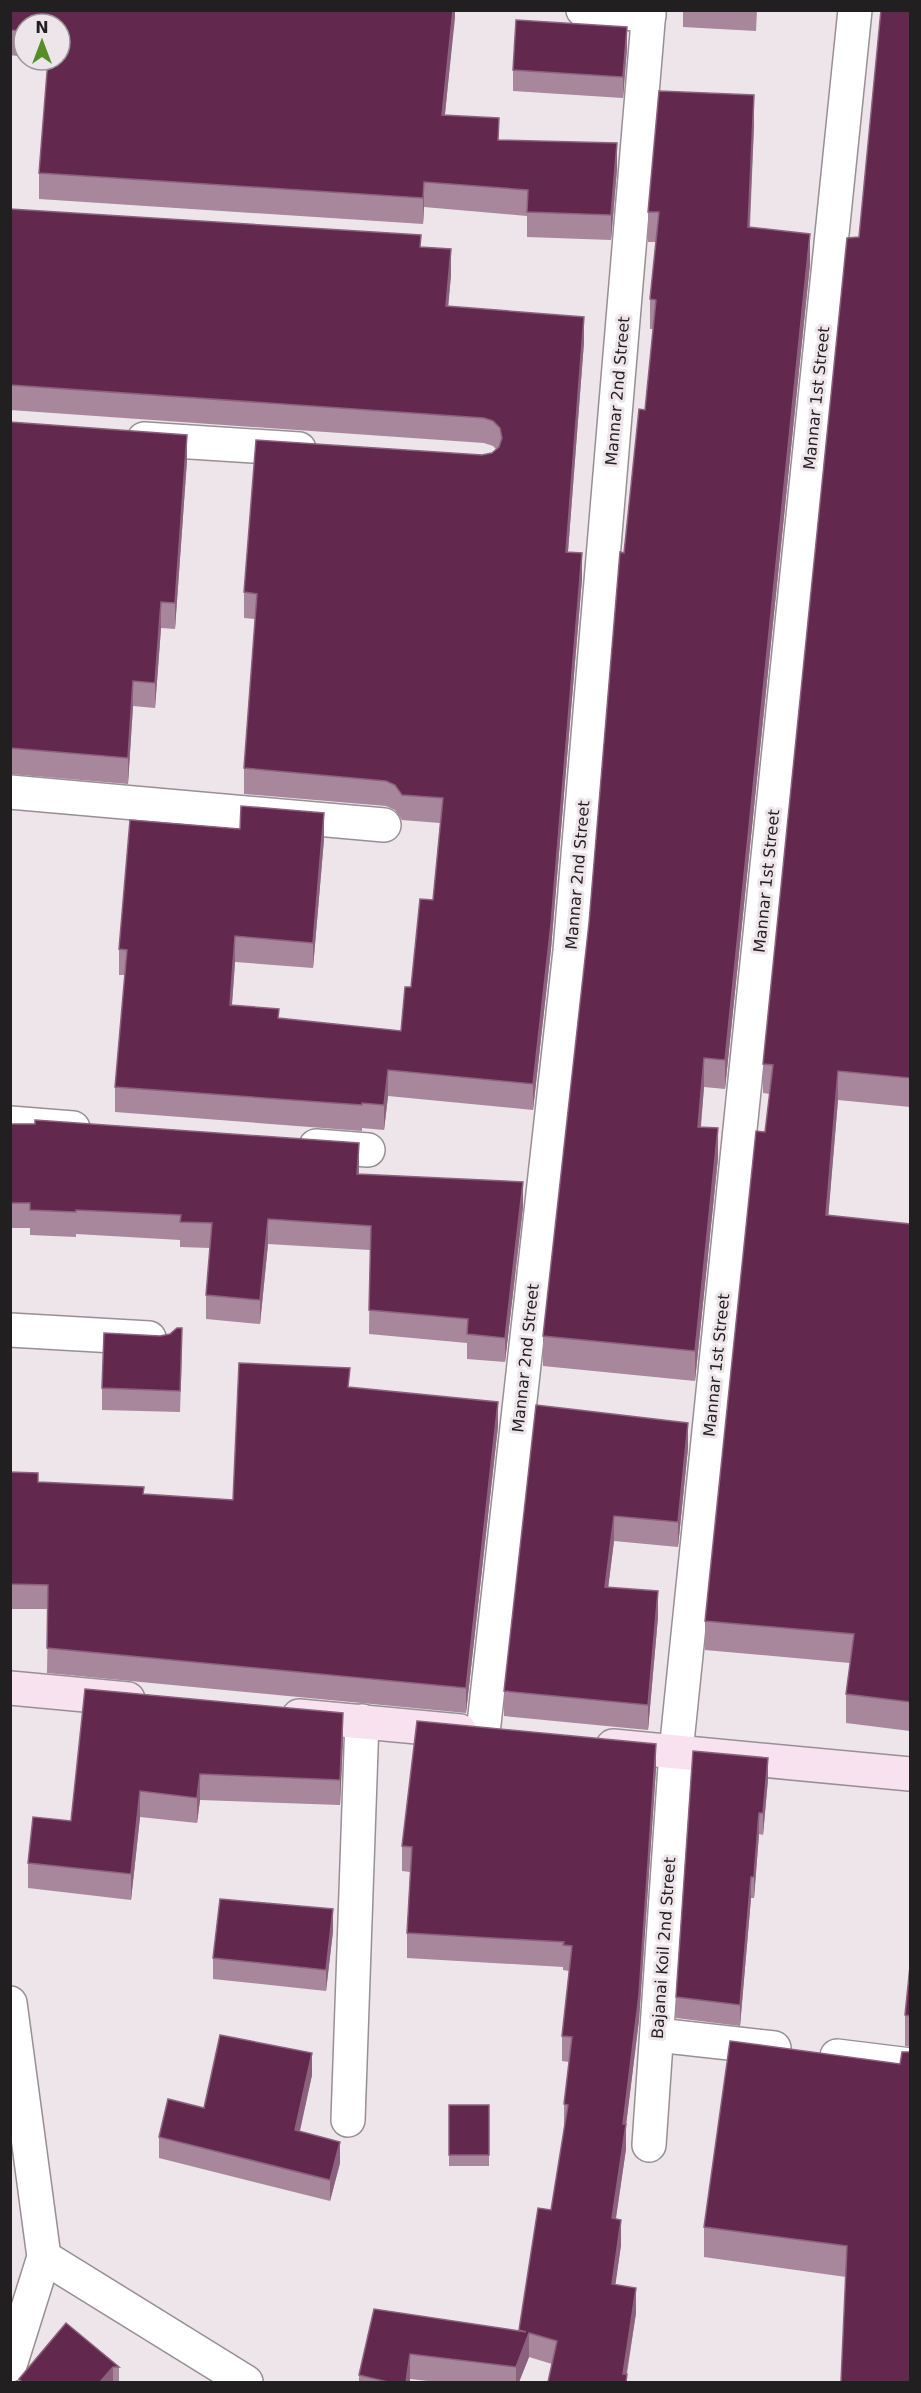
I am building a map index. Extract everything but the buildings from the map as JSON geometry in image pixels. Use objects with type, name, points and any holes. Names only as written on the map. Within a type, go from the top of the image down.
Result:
[{"type":"street","points":[[583,10],[649,13]]},
{"type":"street","name":"Mannar 1st Street","points":[[676,1752],[855,10]]},
{"type":"street","name":"Mannar 2nd Street","points":[[362,1721],[498,1735],[570,951],[649,13]]},
{"type":"street","points":[[117,437],[330,452]]},
{"type":"street","points":[[10,792],[384,825]]},
{"type":"street","points":[[10,1123],[106,1130]]},
{"type":"street","points":[[285,1144],[368,1150]]},
{"type":"street","points":[[10,1330],[161,1339]]},
{"type":"street","points":[[10,1688],[163,1703]]},
{"type":"street","points":[[268,1713],[362,1721],[348,2120]]},
{"type":"street","points":[[588,1743],[910,1774]]},
{"type":"street","name":"Bajanai Koil 2nd Street","points":[[649,2145],[676,1752]]},
{"type":"street","points":[[10,2365],[44,2258],[12,2021]]},
{"type":"street","points":[[657,2035],[910,2065]]},
{"type":"street","points":[[44,2258],[246,2382]]}]
